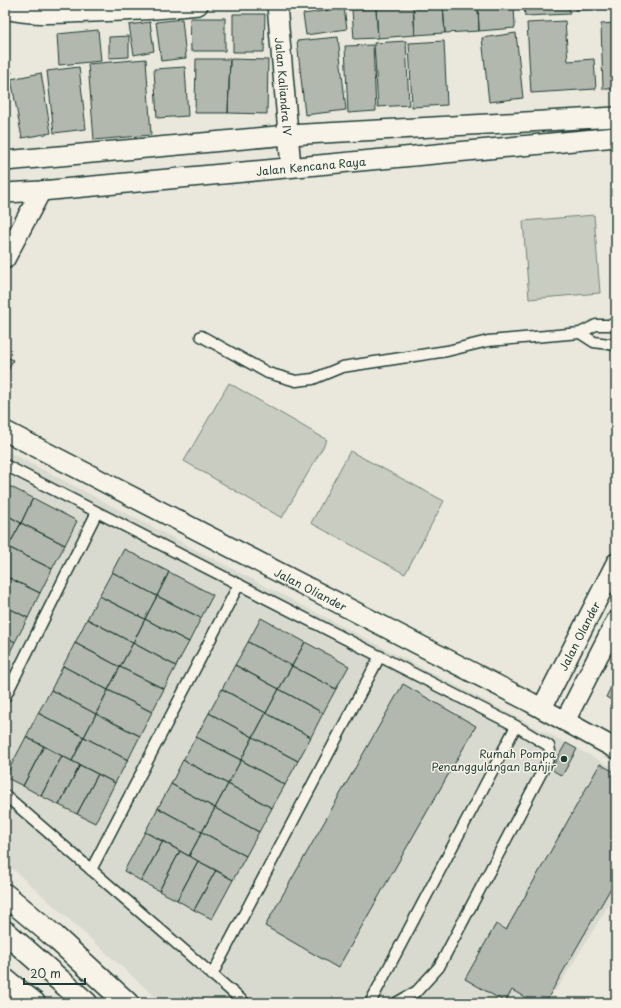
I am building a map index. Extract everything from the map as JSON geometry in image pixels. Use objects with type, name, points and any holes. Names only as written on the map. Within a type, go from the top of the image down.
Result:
[{"type":"main road","points":[[5,895],[56,937],[127,1003]]},
{"type":"main road","points":[[5,932],[86,1003]]},
{"type":"main road","points":[[5,980],[34,1003]]},
{"type":"street","points":[[5,9],[23,13],[47,9],[156,10],[198,5]]},
{"type":"street","name":"Jalan Kaliandra IV","points":[[277,5],[291,168]]},
{"type":"street","points":[[5,161],[288,135],[616,117]]},
{"type":"street","name":"Jalan Kencana Raya","points":[[5,193],[41,191],[616,137]]},
{"type":"street","points":[[5,259],[41,191]]},
{"type":"street","name":"Jalan Oliander","points":[[5,431],[542,708],[616,749]]},
{"type":"street","name":"Jalan Olander","points":[[542,708],[616,562]]},
{"type":"street","points":[[566,721],[616,621]]},
{"type":"lane","points":[[201,336],[268,373],[296,382],[313,380],[342,367],[447,351],[488,340],[580,333],[596,326],[616,325]]},
{"type":"lane","points":[[580,333],[594,342],[616,345]]},
{"type":"lane","points":[[5,465],[516,726],[549,746],[550,751],[547,762],[439,967],[417,991],[396,1003]]},
{"type":"lane","points":[[5,696],[97,512]]},
{"type":"lane","points":[[91,870],[239,584]]},
{"type":"lane","points":[[212,975],[380,656]]},
{"type":"lane","points":[[370,1003],[516,726]]},
{"type":"lane","points":[[5,795],[245,1003]]},
{"type":"shaded area","points":[[594,215],[600,293],[529,299],[523,221]]},
{"type":"shaded area","points":[[229,383],[327,440],[282,518],[184,461]]},
{"type":"shaded area","points":[[5,450],[616,769],[616,893],[556,991],[480,1003],[162,1003],[5,862]]},
{"type":"shaded area","points":[[350,451],[444,501],[405,574],[311,523]]},
{"type":"building","points":[[413,5],[415,35],[378,38],[376,8]]},
{"type":"building","points":[[413,5],[443,5],[445,33],[415,35]]},
{"type":"building","points":[[443,5],[478,5],[479,31],[445,33]]},
{"type":"building","points":[[478,5],[514,5],[515,28],[479,31]]},
{"type":"building","points":[[524,5],[569,5],[570,14],[525,16]]},
{"type":"building","points":[[575,5],[616,5],[616,9],[575,10]]},
{"type":"building","points":[[344,8],[347,29],[306,35],[303,14]]},
{"type":"building","points":[[376,8],[378,38],[354,39],[352,10]]},
{"type":"building","points":[[233,14],[265,14],[264,52],[233,52]]},
{"type":"building","points":[[190,18],[225,18],[225,51],[191,51]]},
{"type":"building","points":[[182,19],[186,58],[161,61],[156,22]]},
{"type":"building","points":[[565,21],[568,61],[594,59],[596,89],[531,93],[527,23]]},
{"type":"building","points":[[150,22],[154,51],[134,55],[129,25]]},
{"type":"building","points":[[616,23],[616,89],[603,89],[601,24]]},
{"type":"building","points":[[98,30],[101,61],[59,65],[57,34]]},
{"type":"building","points":[[516,33],[523,98],[489,102],[482,38]]},
{"type":"building","points":[[129,36],[129,57],[109,58],[109,37]]},
{"type":"building","points":[[338,37],[346,110],[305,115],[297,41]]},
{"type":"building","points":[[406,41],[409,105],[378,107],[374,43]]},
{"type":"building","points":[[444,41],[447,105],[412,107],[409,43]]},
{"type":"building","points":[[373,45],[376,111],[348,113],[345,46]]},
{"type":"building","points":[[146,59],[151,135],[94,140],[88,64]]},
{"type":"building","points":[[196,59],[230,59],[228,113],[195,113]]},
{"type":"building","points":[[230,59],[268,60],[267,114],[228,113]]},
{"type":"building","points":[[79,67],[86,129],[54,133],[47,71]]},
{"type":"building","points":[[185,67],[188,116],[157,118],[154,69]]},
{"type":"building","points":[[5,68],[12,72],[5,83]]},
{"type":"building","points":[[41,73],[51,133],[22,138],[11,79]]},
{"type":"building","points":[[5,356],[13,360],[5,377]]},
{"type":"building","points":[[5,484],[33,498],[21,523],[5,514]]},
{"type":"building","points":[[33,498],[77,521],[65,545],[21,523]]},
{"type":"building","points":[[5,514],[21,523],[8,547],[5,545]]},
{"type":"building","points":[[21,523],[65,545],[52,569],[8,547]]},
{"type":"building","points":[[8,547],[52,569],[40,593],[5,576],[5,553]]},
{"type":"building","points":[[124,549],[169,572],[157,596],[112,572]]},
{"type":"building","points":[[112,572],[157,596],[145,619],[99,596]]},
{"type":"building","points":[[169,572],[213,595],[201,618],[157,596]]},
{"type":"building","points":[[5,576],[40,593],[28,618],[5,606]]},
{"type":"building","points":[[99,596],[145,619],[133,643],[87,619]]},
{"type":"building","points":[[157,596],[201,618],[189,642],[145,619]]},
{"type":"building","points":[[5,606],[28,618],[15,642],[5,636]]},
{"type":"building","points":[[261,618],[305,642],[292,666],[248,642]]},
{"type":"building","points":[[87,619],[133,643],[120,667],[75,643]]},
{"type":"building","points":[[145,619],[189,642],[176,666],[133,643]]},
{"type":"building","points":[[5,636],[15,642],[5,662]]},
{"type":"building","points":[[248,642],[292,666],[279,689],[235,665]]},
{"type":"building","points":[[305,642],[349,666],[336,689],[292,666]]},
{"type":"building","points":[[75,643],[120,667],[108,690],[63,666]]},
{"type":"building","points":[[133,643],[176,666],[164,689],[120,667]]},
{"type":"building","points":[[235,665],[279,689],[266,713],[222,689]]},
{"type":"building","points":[[63,666],[108,690],[96,714],[51,690]]},
{"type":"building","points":[[292,666],[336,689],[323,713],[279,689]]},
{"type":"building","points":[[120,667],[164,689],[152,712],[108,690]]},
{"type":"building","points":[[616,677],[616,702],[606,697]]},
{"type":"building","points":[[403,684],[476,726],[338,968],[265,926]]},
{"type":"building","points":[[222,689],[266,713],[253,737],[209,713]]},
{"type":"building","points":[[279,689],[323,713],[311,737],[266,713]]},
{"type":"building","points":[[51,690],[96,714],[84,737],[38,713]]},
{"type":"building","points":[[108,690],[152,712],[140,736],[96,714]]},
{"type":"building","points":[[38,713],[84,737],[72,761],[26,737]]},
{"type":"building","points":[[209,713],[253,737],[241,760],[196,737]]},
{"type":"building","points":[[266,713],[311,737],[298,761],[253,737]]},
{"type":"building","points":[[96,714],[140,736],[128,760],[84,737]]},
{"type":"building","points":[[26,737],[44,746],[23,786],[5,777]]},
{"type":"building","points":[[84,737],[128,760],[115,783],[72,761]]},
{"type":"building","points":[[196,737],[241,760],[228,784],[183,760]]},
{"type":"building","points":[[253,737],[298,761],[285,785],[241,760]]},
{"type":"building","name":"Rumah Pompa Penanggulangan Banjir","points":[[566,743],[577,749],[562,776],[551,769]]},
{"type":"building","points":[[44,746],[62,756],[41,796],[23,786]]},
{"type":"building","points":[[62,756],[80,765],[59,805],[41,796]]},
{"type":"building","points":[[183,760],[228,784],[215,808],[171,784]]},
{"type":"building","points":[[241,760],[285,785],[272,808],[228,784]]},
{"type":"building","points":[[600,764],[616,773],[616,879],[545,1003],[535,1003],[512,990],[505,1002],[465,979],[496,924],[506,930]]},
{"type":"building","points":[[80,765],[98,774],[77,814],[59,805]]},
{"type":"building","points":[[98,774],[115,783],[95,823],[77,814]]},
{"type":"building","points":[[171,784],[215,808],[202,832],[158,808]]},
{"type":"building","points":[[228,784],[272,808],[259,832],[215,808]]},
{"type":"building","points":[[158,808],[202,832],[189,856],[145,832]]},
{"type":"building","points":[[215,808],[259,832],[246,856],[202,832]]},
{"type":"building","points":[[145,832],[163,841],[141,881],[124,871]]},
{"type":"building","points":[[202,832],[246,856],[233,880],[189,856]]},
{"type":"building","points":[[163,841],[180,851],[159,891],[141,881]]},
{"type":"building","points":[[180,851],[198,861],[177,900],[159,891]]},
{"type":"building","points":[[198,861],[216,870],[194,910],[177,900]]},
{"type":"building","points":[[216,870],[233,880],[212,919],[194,910]]},
{"type":"place","name":"Rumah Pompa Penanggulangan Banjir","points":[[564,759]]}]
